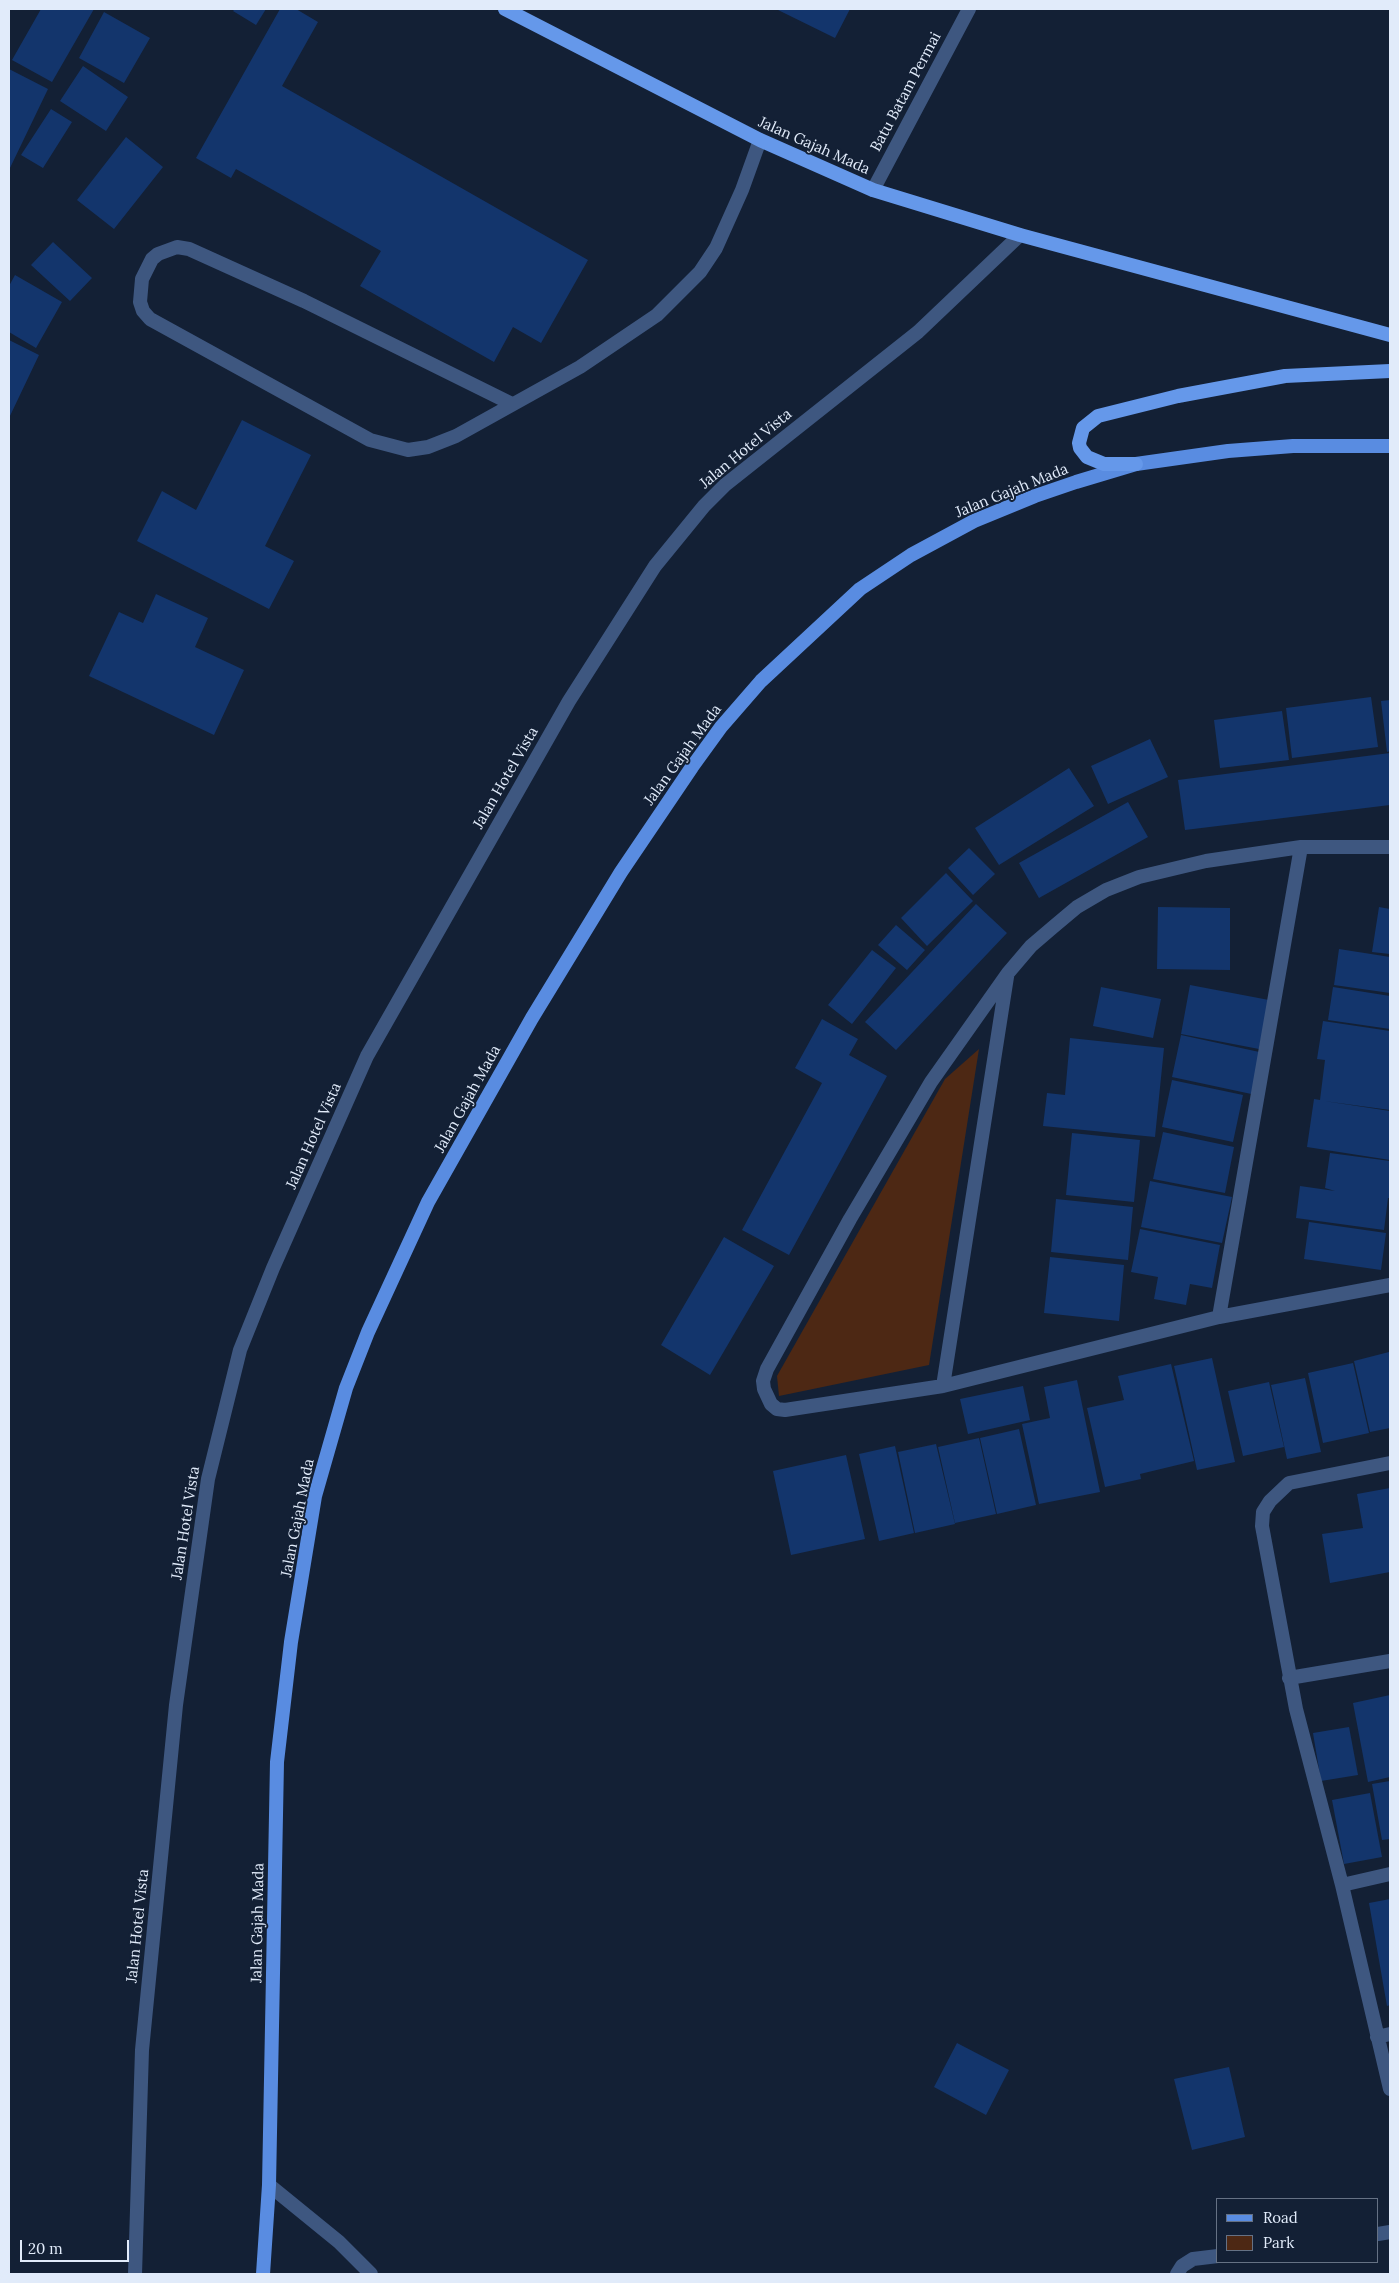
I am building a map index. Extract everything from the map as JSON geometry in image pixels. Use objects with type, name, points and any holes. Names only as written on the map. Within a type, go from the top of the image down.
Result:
[{"type":"highway","name":"Jalan Gajah Mada","points":[[505,9],[760,140],[873,190],[1020,235],[1390,335]]},
{"type":"highway","points":[[1136,464],[1104,464],[1086,457],[1079,443],[1083,428],[1098,416],[1178,396],[1285,376],[1390,371]]},
{"type":"main road","name":"Jalan Gajah Mada","points":[[264,2274],[269,2185],[277,1762],[291,1642],[316,1496],[346,1388],[368,1332],[428,1202],[532,1018],[622,872],[721,727],[761,681],[860,589],[911,555],[974,521],[1076,482],[1136,464],[1237,450],[1293,446],[1390,446]]},
{"type":"street","name":"Batu Batam Permai","points":[[873,190],[968,9]]},
{"type":"street","points":[[512,404],[304,301],[189,249],[177,247],[158,254],[152,259],[142,280],[140,302],[143,311],[150,319],[370,440],[408,450],[428,447],[456,436],[580,367],[657,316],[700,272],[716,248],[742,190],[760,140]]},
{"type":"street","name":"Jalan Hotel Vista","points":[[135,2274],[142,2050],[176,1705],[208,1479],[240,1350],[273,1268],[367,1056],[569,701],[655,566],[704,506],[725,485],[918,332],[1020,235]]},
{"type":"street","points":[[1390,847],[1301,847],[1206,861],[1139,877],[1106,890],[1078,907],[1031,946],[1008,973],[930,1082],[850,1219],[767,1369],[763,1381],[764,1389],[771,1404],[785,1410],[943,1386],[1220,1317],[1390,1285]]},
{"type":"street","points":[[1220,1317],[1301,847]]},
{"type":"street","points":[[943,1386],[1008,973]]},
{"type":"street","points":[[1390,1463],[1289,1483],[1270,1501],[1264,1512],[1262,1526],[1290,1678],[1342,1885],[1383,2035],[1390,2089]]},
{"type":"street","points":[[1290,1678],[1390,1661]]},
{"type":"street","points":[[1342,1885],[1390,1874]]},
{"type":"street","points":[[269,2185],[339,2242],[370,2274]]},
{"type":"street","points":[[1177,2274],[1182,2266],[1193,2260],[1216,2256]]},
{"type":"green space","points":[[979,1049],[929,1365],[779,1396],[777,1376],[945,1079]]},
{"type":"building","points":[[41,9],[94,9],[52,82],[12,60]]},
{"type":"building","points":[[235,9],[266,9],[256,25],[233,11]]},
{"type":"building","points":[[280,9],[296,9],[318,22],[282,86],[588,260],[541,343],[513,327],[494,362],[360,286],[381,251],[236,169],[231,178],[196,158]]},
{"type":"building","points":[[776,9],[850,9],[835,38]]},
{"type":"building","points":[[104,12],[150,38],[124,83],[79,58]]},
{"type":"building","points":[[83,66],[128,97],[106,131],[60,101]]},
{"type":"building","points":[[9,69],[48,89],[9,170]]},
{"type":"building","points":[[51,109],[72,122],[43,168],[21,155]]},
{"type":"building","points":[[126,137],[163,167],[114,229],[77,200]]},
{"type":"building","points":[[53,242],[92,278],[70,301],[31,265]]},
{"type":"building","points":[[15,275],[62,302],[36,348],[9,332],[9,286]]},
{"type":"building","points":[[9,340],[39,355],[9,418]]},
{"type":"building","points":[[242,420],[311,455],[265,546],[294,561],[269,609],[137,541],[162,491],[196,510]]},
{"type":"building","points":[[156,594],[208,618],[195,647],[244,670],[214,735],[89,676],[119,612],[143,623]]},
{"type":"building","points":[[1371,697],[1378,747],[1292,758],[1286,708]]},
{"type":"building","points":[[1390,700],[1390,751],[1387,752],[1381,701]]},
{"type":"building","points":[[1282,711],[1289,760],[1220,768],[1214,720]]},
{"type":"building","points":[[1150,739],[1168,777],[1108,804],[1091,766]]},
{"type":"building","points":[[1390,753],[1390,805],[1185,830],[1178,780]]},
{"type":"building","points":[[1069,768],[1094,806],[999,865],[975,828]]},
{"type":"building","points":[[1128,802],[1148,837],[1039,898],[1019,863]]},
{"type":"building","points":[[969,848],[995,874],[973,895],[948,868]]},
{"type":"building","points":[[946,873],[973,901],[927,946],[901,918]]},
{"type":"building","points":[[976,904],[1007,933],[896,1050],[865,1022]]},
{"type":"building","points":[[1158,907],[1230,908],[1230,970],[1157,969]]},
{"type":"building","points":[[1379,907],[1390,909],[1390,954],[1372,952]]},
{"type":"building","points":[[896,925],[925,950],[907,970],[878,945]]},
{"type":"building","points":[[1339,949],[1390,957],[1390,993],[1334,985]]},
{"type":"building","points":[[872,950],[896,968],[852,1024],[828,1005]]},
{"type":"building","points":[[1190,985],[1269,1000],[1259,1049],[1181,1034]]},
{"type":"building","points":[[1101,987],[1161,999],[1153,1038],[1093,1026]]},
{"type":"building","points":[[1333,987],[1390,996],[1390,1029],[1328,1020]]},
{"type":"building","points":[[822,1019],[858,1039],[849,1055],[887,1076],[789,1255],[742,1230],[822,1083],[795,1068]]},
{"type":"building","points":[[1323,1021],[1390,1031],[1390,1110],[1324,1101],[1390,1111],[1390,1160],[1307,1147],[1314,1099],[1320,1100],[1325,1060],[1317,1059]]},
{"type":"building","points":[[1181,1035],[1264,1053],[1256,1095],[1172,1077]]},
{"type":"building","points":[[1070,1038],[1164,1048],[1155,1137],[1043,1126],[1047,1093],[1065,1095]]},
{"type":"building","points":[[1172,1080],[1243,1095],[1233,1142],[1162,1127]]},
{"type":"building","points":[[1163,1132],[1234,1147],[1225,1193],[1153,1179]]},
{"type":"building","points":[[1072,1133],[1140,1140],[1134,1202],[1066,1195]]},
{"type":"building","points":[[1330,1153],[1390,1161],[1390,1198],[1388,1198],[1384,1230],[1296,1218],[1300,1186],[1335,1191],[1325,1188]]},
{"type":"building","points":[[1150,1181],[1232,1197],[1222,1243],[1141,1227]]},
{"type":"building","points":[[1056,1199],[1133,1207],[1128,1260],[1051,1252]]},
{"type":"building","points":[[1309,1222],[1386,1233],[1381,1270],[1304,1259]]},
{"type":"building","points":[[1140,1229],[1220,1245],[1212,1288],[1190,1284],[1186,1305],[1154,1299],[1158,1277],[1131,1272]]},
{"type":"building","points":[[724,1237],[774,1266],[710,1375],[661,1345]]},
{"type":"building","points":[[1050,1257],[1124,1265],[1119,1321],[1044,1313]]},
{"type":"building","points":[[1389,1352],[1390,1428],[1370,1432],[1354,1361]]},
{"type":"building","points":[[1212,1358],[1235,1462],[1197,1470],[1174,1366]]},
{"type":"building","points":[[1353,1363],[1369,1433],[1323,1443],[1308,1373]]},
{"type":"building","points":[[1171,1364],[1194,1461],[1140,1474],[1141,1479],[1105,1487],[1087,1408],[1124,1400],[1118,1376]]},
{"type":"building","points":[[1305,1378],[1321,1452],[1287,1459],[1271,1385]]},
{"type":"building","points":[[1077,1380],[1100,1492],[1039,1504],[1022,1424],[1050,1418],[1044,1387]]},
{"type":"building","points":[[1269,1382],[1284,1447],[1243,1456],[1228,1391]]},
{"type":"building","points":[[1023,1386],[1030,1420],[968,1434],[960,1399]]},
{"type":"building","points":[[1019,1429],[1036,1505],[997,1514],[980,1438]]},
{"type":"building","points":[[979,1438],[996,1514],[955,1523],[938,1447]]},
{"type":"building","points":[[936,1444],[955,1524],[915,1533],[898,1452]]},
{"type":"building","points":[[895,1446],[914,1533],[879,1541],[859,1454]]},
{"type":"building","points":[[846,1455],[865,1539],[791,1555],[773,1471]]},
{"type":"building","points":[[1390,1488],[1390,1572],[1330,1583],[1322,1534],[1363,1528],[1357,1494]]},
{"type":"building","points":[[1390,1695],[1390,1777],[1368,1782],[1353,1703]]},
{"type":"building","points":[[1349,1727],[1358,1775],[1321,1781],[1313,1733]]},
{"type":"building","points":[[1390,1781],[1390,1839],[1382,1840],[1372,1784]]},
{"type":"building","points":[[1370,1793],[1382,1857],[1344,1864],[1332,1800]]},
{"type":"building","points":[[1390,1899],[1390,2005],[1387,2006],[1369,1903]]},
{"type":"building","points":[[957,2043],[1009,2070],[986,2115],[934,2087]]},
{"type":"building","points":[[1229,2067],[1245,2137],[1192,2150],[1174,2079]]}]
